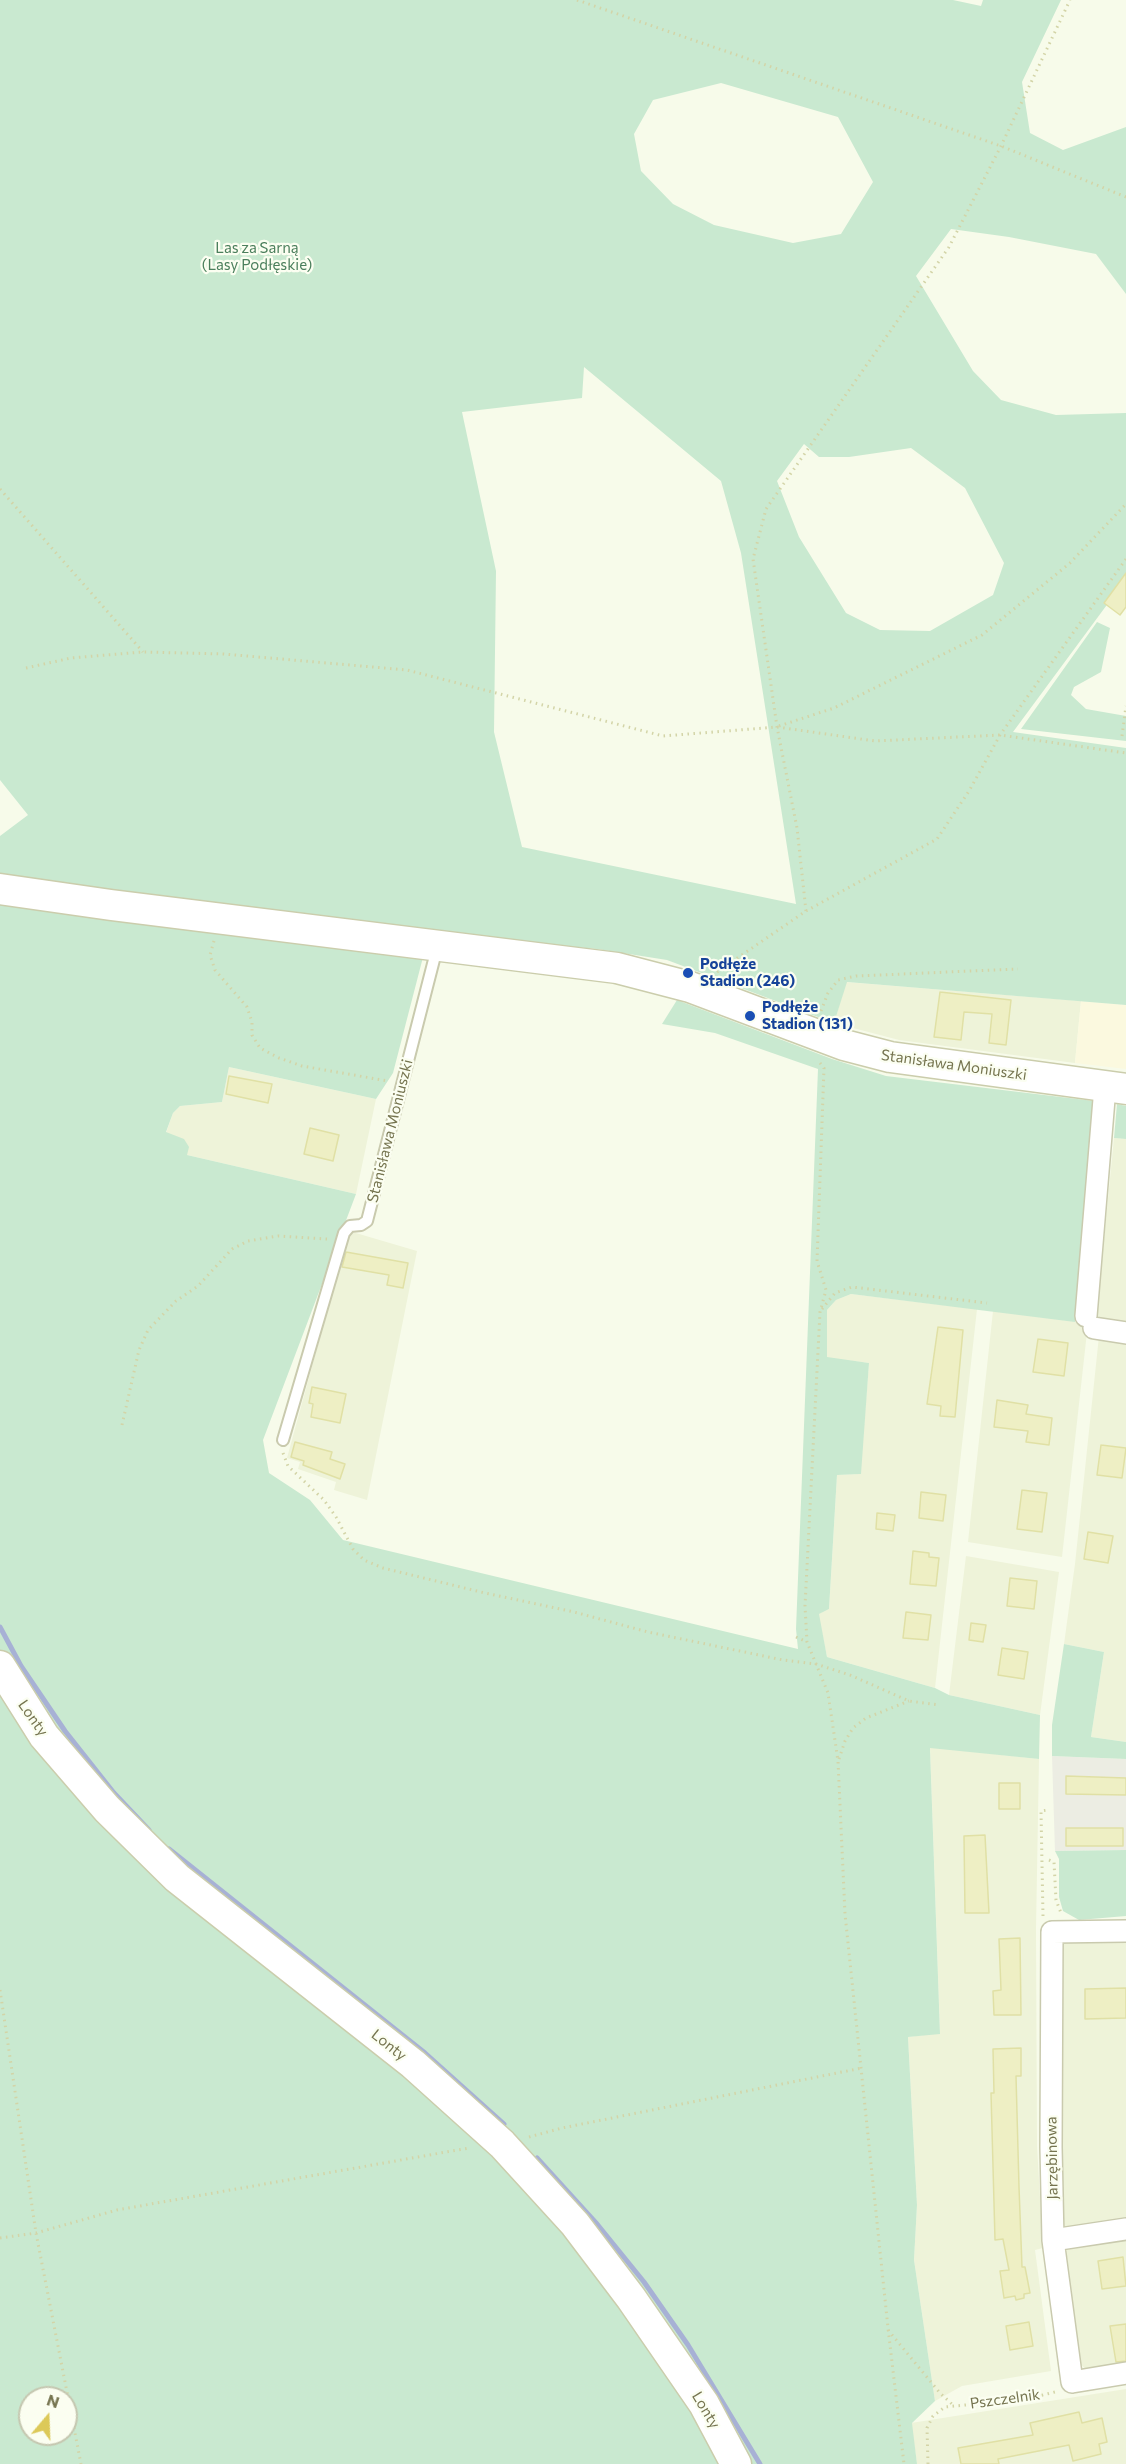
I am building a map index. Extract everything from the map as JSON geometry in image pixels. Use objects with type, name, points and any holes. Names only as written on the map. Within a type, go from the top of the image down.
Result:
[{"type":"street","name":"Stanisława Moniuszki","points":[[0,889],[100,904],[579,963],[642,973],[722,998],[814,1045],[844,1045],[890,1058],[1116,1088]]},
{"type":"street","points":[[1116,1088],[1090,1322],[1126,1332]]},
{"type":"street","name":"Lonty","points":[[0,1666],[44,1736],[107,1809],[177,1878],[412,2064],[502,2144],[575,2224],[631,2298],[704,2404],[736,2464]]},
{"type":"street","points":[[1059,1932],[1126,1932]]},
{"type":"street","name":"Jarzębinowa","points":[[1059,1932],[1053,2240],[1072,2382]]},
{"type":"street","points":[[1053,2240],[1126,2229]]},
{"type":"street","points":[[1072,2382],[1126,2373]]},
{"type":"lane","name":"Stanisława Moniuszki","points":[[341,1241],[350,1226],[361,1225],[366,1221],[437,945]]},
{"type":"lane","points":[[284,1440],[292,1403],[316,1332],[341,1241]]},
{"type":"path","points":[[577,0],[1001,146],[1126,197]]},
{"type":"path","points":[[806,911],[797,828],[777,727],[753,559],[766,509],[949,247],[1001,146],[1070,0]]},
{"type":"path","points":[[0,489],[142,652]]},
{"type":"path","points":[[777,727],[834,708],[982,635],[1070,563],[1126,504]]},
{"type":"path","points":[[715,973],[806,911],[937,839],[969,791],[1000,735],[1126,559]]},
{"type":"path","points":[[26,668],[71,658],[142,652],[224,654],[407,670],[663,736],[777,727],[875,741],[1000,735],[1126,753]]},
{"type":"path","points":[[1122,736],[1126,706]]},
{"type":"path","points":[[224,919],[212,944],[210,956],[215,970],[247,1007],[252,1022],[252,1035],[260,1048],[279,1058],[303,1066],[402,1084]]},
{"type":"path","points":[[904,2464],[845,1914],[838,1761],[828,1693],[807,1642],[805,1606],[820,1312],[826,1290],[817,1261],[824,1068],[814,1045],[828,993],[838,981],[856,976],[1018,969]]},
{"type":"path","points":[[122,1425],[139,1350],[148,1330],[176,1301],[198,1286],[232,1250],[248,1241],[278,1236],[341,1241]]},
{"type":"path","points":[[820,1312],[835,1293],[852,1287],[987,1303]]},
{"type":"path","points":[[284,1440],[283,1456],[288,1466],[324,1500],[353,1549],[364,1560],[383,1568],[574,1612],[648,1632],[783,1660],[816,1664],[850,1675],[909,1701],[940,1705]]},
{"type":"path","points":[[796,1637],[807,1642]]},
{"type":"path","points":[[838,1761],[845,1741],[860,1723],[866,1718],[909,1701]]},
{"type":"path","points":[[1049,1860],[1054,1862],[1056,1900],[1059,1911],[1065,1917],[1059,1932]]},
{"type":"path","points":[[0,1990],[36,2233],[81,2464]]},
{"type":"path","points":[[0,2238],[36,2233],[117,2210],[502,2144],[562,2128],[862,2068]]},
{"type":"path","points":[[888,2328],[940,2393],[954,2406]]},
{"type":"path","name":"Pszczelnik","points":[[928,2464],[927,2428],[933,2416],[945,2407],[1026,2399],[1057,2391],[1072,2382]]},
{"type":"shaded area","points":[[846,982],[1081,1001],[1075,1063],[899,1040],[834,1023]]},
{"type":"shaded area","points":[[1081,1001],[1126,1005],[1126,1069],[1075,1063]]},
{"type":"shaded area","points":[[229,1067],[376,1099],[356,1194],[187,1155],[166,1133],[173,1113],[180,1106],[222,1102]]},
{"type":"shaded area","points":[[1114,1138],[1126,1139],[1126,1325],[1096,1321]]},
{"type":"shaded area","points":[[349,1231],[417,1251],[367,1500],[334,1490],[336,1482],[298,1469],[300,1462],[287,1458]]},
{"type":"shaded area","points":[[851,1294],[977,1309],[935,1688],[827,1657],[818,1614],[829,1609],[837,1475],[860,1474],[869,1363],[826,1358],[827,1310],[836,1300]]},
{"type":"shaded area","points":[[993,1311],[1088,1323],[1062,1557],[968,1542]]},
{"type":"shaded area","points":[[1099,1336],[1126,1340],[1126,1742],[1091,1737],[1104,1652],[1064,1644],[1075,1564]]},
{"type":"shaded area","points":[[966,1556],[1059,1572],[1040,1715],[949,1695]]},
{"type":"shaded area","points":[[930,1747],[1039,1759],[1036,1929],[1037,2146],[1043,2248],[1035,2250],[1051,2371],[962,2386],[935,2401],[914,2260],[917,2205],[908,2037],[940,2033]]},
{"type":"shaded area","points":[[1052,1756],[1126,1759],[1126,1850],[1055,1851]]},
{"type":"shaded area","points":[[1126,1937],[1126,2222],[1067,2230],[1061,2224],[1060,1939]]},
{"type":"shaded area","points":[[1126,2239],[1126,2363],[1087,2370],[1080,2364],[1066,2248]]},
{"type":"shaded area","points":[[1126,2389],[1126,2464],[917,2464],[911,2423]]},
{"type":"green space","name":"Las za Sarną (Lasy Podłęskie)","points":[[0,0],[953,0],[981,6],[983,0],[1061,0],[1022,82],[1030,133],[1063,150],[1126,127],[1126,294],[1096,254],[1009,237],[951,229],[916,276],[973,371],[1001,400],[1056,415],[1126,413],[1126,579],[1013,732],[1126,748],[1126,1005],[847,982],[834,1023],[667,960],[597,949],[429,934],[393,1073],[376,1099],[229,1067],[222,1102],[180,1106],[173,1113],[166,1132],[184,1139],[189,1147],[187,1155],[356,1194],[263,1440],[269,1473],[310,1500],[343,1540],[798,1649],[796,1629],[818,1069],[715,1033],[662,1024],[677,1000],[832,1059],[886,1076],[1094,1101],[1075,1322],[851,1294],[836,1300],[827,1310],[827,1357],[869,1363],[861,1474],[837,1475],[829,1609],[819,1614],[827,1657],[935,1688],[949,1695],[1040,1715],[1039,1759],[930,1748],[940,2034],[908,2037],[917,2205],[914,2260],[935,2401],[912,2423],[917,2464],[0,2464],[0,836],[28,815],[0,780]],"holes":[[[721,83],[838,117],[873,182],[841,234],[793,243],[714,225],[673,204],[641,171],[634,134],[653,100]],[[584,367],[721,481],[741,553],[796,904],[522,847],[494,732],[496,571],[462,412],[582,398]],[[804,444],[819,457],[849,457],[911,448],[965,488],[1004,563],[993,595],[930,631],[880,630],[846,613],[799,537],[777,481]]]},
{"type":"green space","points":[[1097,622],[1110,628],[1101,672],[1074,687],[1071,695],[1086,709],[1126,716],[1126,741],[1021,729]]},
{"type":"green space","points":[[1117,1104],[1126,1106],[1126,1139],[1114,1138]]},
{"type":"green space","points":[[1064,1644],[1104,1652],[1091,1737],[1126,1742],[1126,1759],[1052,1756],[1052,1725]]},
{"type":"green space","points":[[1126,1850],[1126,1916],[1079,1920],[1063,1911],[1059,1897],[1059,1859],[1055,1851]]},
{"type":"building","points":[[1126,573],[1126,607],[1120,615],[1104,603]]},
{"type":"building","points":[[940,992],[1011,1000],[1006,1045],[989,1043],[992,1014],[964,1012],[961,1040],[934,1037]]},
{"type":"building","points":[[229,1076],[272,1084],[268,1103],[226,1094]]},
{"type":"building","points":[[310,1128],[339,1135],[333,1161],[304,1154]]},
{"type":"building","points":[[346,1252],[408,1263],[403,1288],[387,1285],[389,1275],[342,1267]]},
{"type":"building","points":[[938,1327],[963,1330],[955,1417],[940,1416],[941,1406],[927,1404]]},
{"type":"building","points":[[1038,1339],[1068,1343],[1064,1376],[1033,1372]]},
{"type":"building","points":[[312,1387],[346,1394],[340,1423],[311,1417],[313,1404],[309,1403]]},
{"type":"building","points":[[997,1400],[1028,1405],[1026,1414],[1052,1418],[1049,1445],[1026,1442],[1028,1431],[994,1427]]},
{"type":"building","points":[[295,1442],[332,1452],[330,1459],[345,1464],[340,1479],[303,1465],[304,1461],[291,1457]]},
{"type":"building","points":[[1101,1445],[1126,1448],[1122,1478],[1097,1475]]},
{"type":"building","points":[[1022,1490],[1047,1493],[1042,1532],[1017,1529]]},
{"type":"building","points":[[921,1492],[946,1495],[943,1521],[919,1518]]},
{"type":"building","points":[[877,1513],[895,1515],[893,1531],[876,1529]]},
{"type":"building","points":[[1088,1532],[1113,1536],[1108,1563],[1084,1559]]},
{"type":"building","points":[[913,1551],[929,1553],[929,1557],[939,1558],[936,1586],[910,1584]]},
{"type":"building","points":[[1010,1578],[1037,1581],[1034,1609],[1007,1606]]},
{"type":"building","points":[[906,1612],[931,1615],[928,1640],[903,1638]]},
{"type":"building","points":[[971,1623],[986,1625],[983,1642],[969,1640]]},
{"type":"building","points":[[1002,1648],[1028,1652],[1024,1679],[998,1675]]},
{"type":"building","points":[[1066,1776],[1126,1778],[1126,1795],[1066,1794]]},
{"type":"building","points":[[999,1783],[1020,1783],[1020,1809],[999,1809]]},
{"type":"building","points":[[1066,1828],[1123,1828],[1123,1846],[1066,1846]]},
{"type":"building","points":[[985,1835],[989,1913],[965,1913],[964,1836]]},
{"type":"building","points":[[1020,1938],[1021,2015],[994,2015],[993,1991],[1001,1990],[999,1939]]},
{"type":"building","points":[[1126,1988],[1126,2018],[1085,2019],[1085,1989]]},
{"type":"building","points":[[1021,2048],[1021,2076],[1016,2076],[1019,2187],[1022,2267],[1025,2267],[1030,2293],[1016,2300],[1015,2296],[1004,2298],[1000,2271],[1009,2270],[1003,2239],[995,2240],[991,2093],[994,2093],[993,2049]]},
{"type":"building","points":[[1123,2257],[1126,2286],[1102,2289],[1098,2261]]},
{"type":"building","points":[[1029,2322],[1033,2346],[1010,2350],[1006,2326]]},
{"type":"building","points":[[1126,2324],[1126,2361],[1116,2362],[1110,2326]]},
{"type":"building","points":[[1079,2412],[1082,2423],[1102,2418],[1107,2442],[1099,2444],[1101,2454],[1073,2461],[1069,2445],[998,2459],[999,2464],[961,2464],[958,2448],[1033,2435],[1030,2423]]},
{"type":"waterway","points":[[0,1627],[21,1666],[65,1731],[114,1793],[149,1830]]},
{"type":"waterway","points":[[169,1849],[425,2053],[504,2124]]},
{"type":"waterway","points":[[537,2158],[597,2224],[644,2282],[688,2345],[760,2464]]},
{"type":"place","name":"Podłęże Stadion (246)","points":[[688,973]]},
{"type":"place","name":"Podłęże Stadion (131)","points":[[750,1016]]}]
